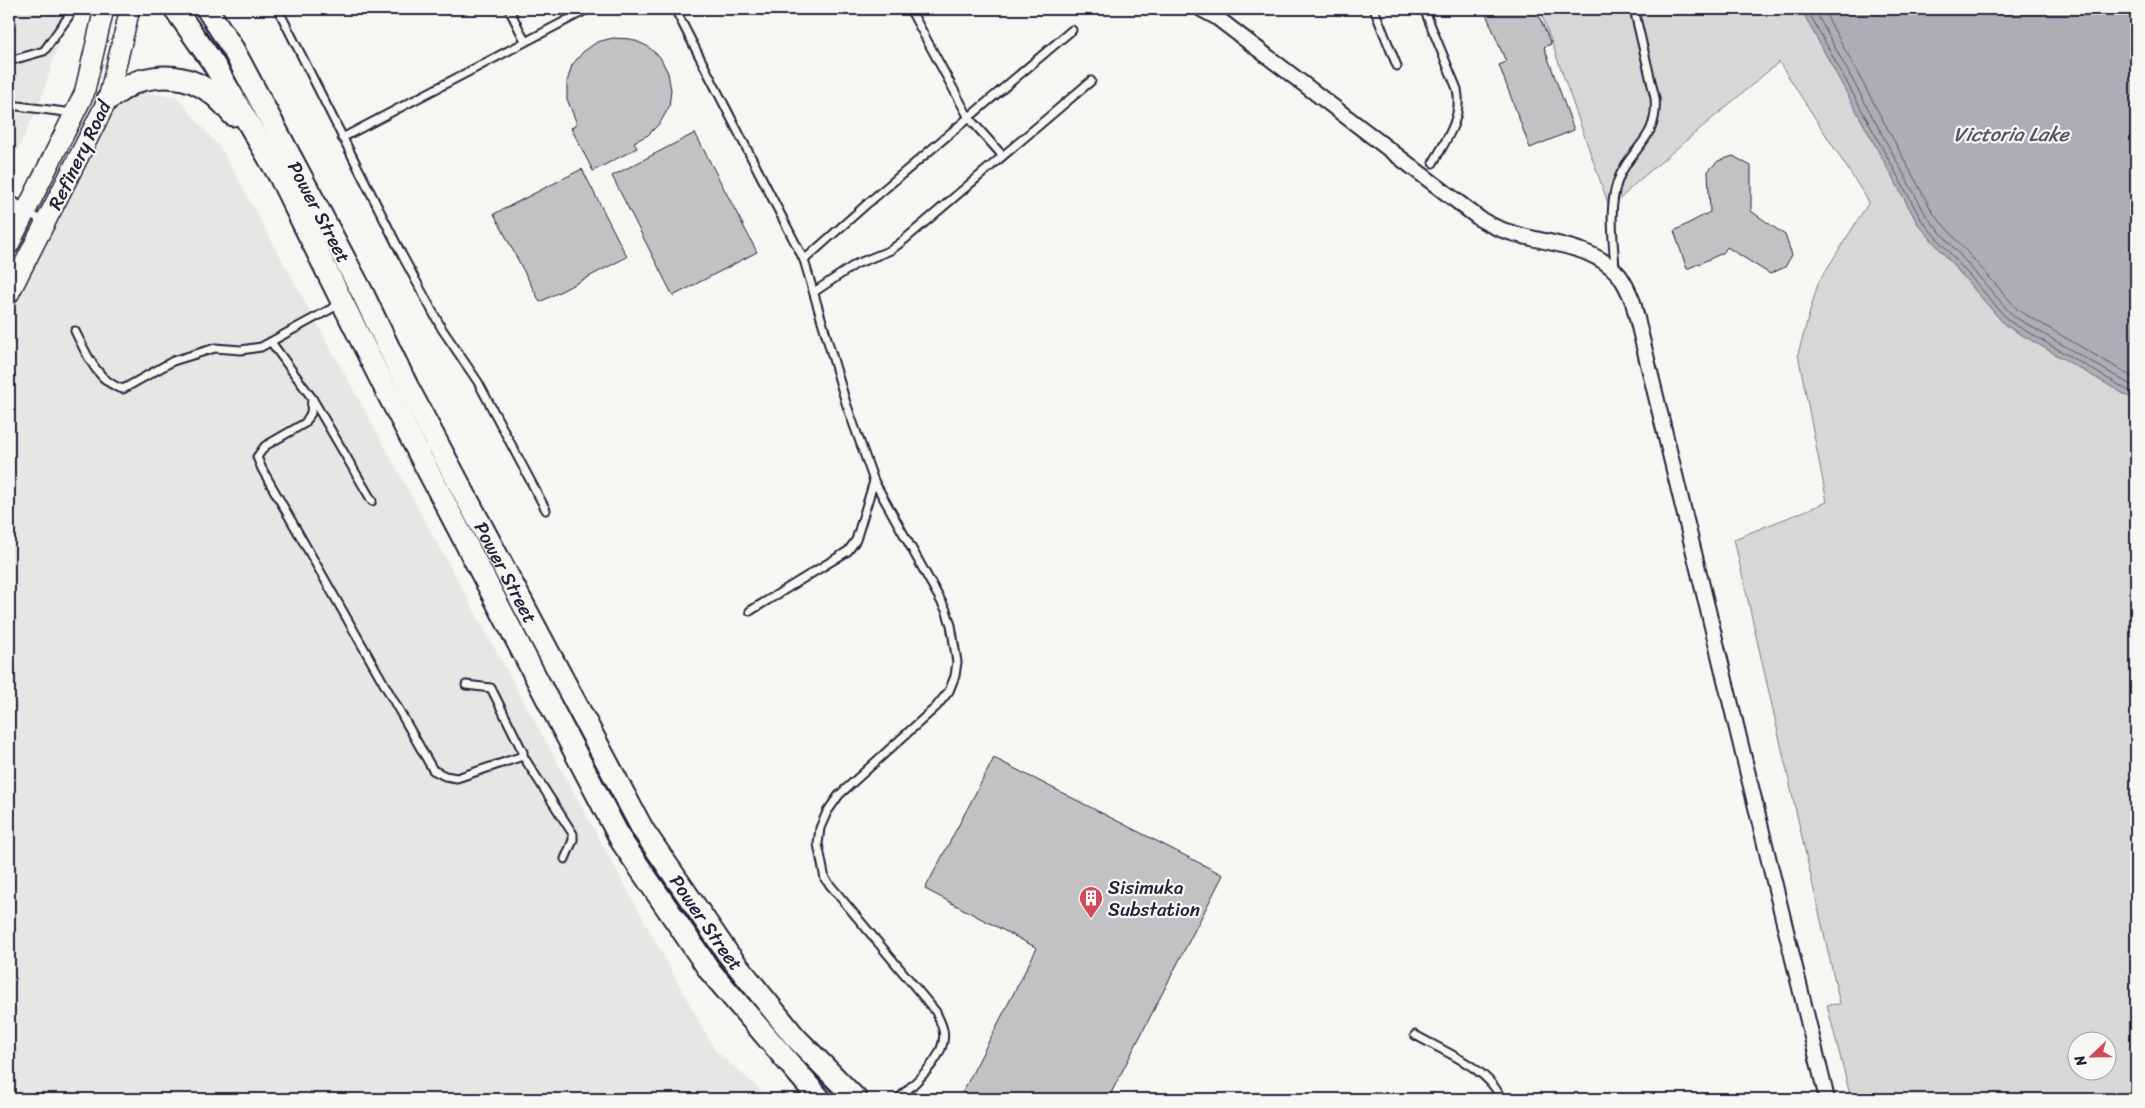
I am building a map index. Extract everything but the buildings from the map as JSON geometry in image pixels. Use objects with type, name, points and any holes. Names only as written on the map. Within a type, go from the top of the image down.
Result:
[{"type":"main road","name":"Refinery Road","points":[[9,245],[84,94],[104,9]]},
{"type":"main road","name":"Refinery Road","points":[[9,294],[108,99],[130,9]]},
{"type":"main road","name":"Power Street","points":[[175,9],[213,63],[407,386],[643,830],[728,954],[795,1036],[856,1099]]},
{"type":"main road","name":"Power Street","points":[[207,9],[233,49],[352,297],[488,588],[622,842],[710,971],[820,1099]]},
{"type":"main road","points":[[108,99],[135,82],[165,77],[194,80],[219,98],[280,177]]},
{"type":"main road","points":[[488,588],[508,576]]},
{"type":"main road","points":[[710,971],[728,954]]},
{"type":"street","points":[[1202,9],[1480,219],[1511,233],[1594,256],[1615,271],[1627,287],[1633,302],[1827,1099]]},
{"type":"lane","points":[[278,9],[342,138],[442,330],[478,382],[546,510]]},
{"type":"lane","points":[[509,9],[526,42]]},
{"type":"lane","points":[[342,138],[588,9]]},
{"type":"lane","points":[[675,9],[804,260],[846,403],[874,481],[946,610],[951,625],[957,662],[955,676],[944,697],[936,707],[839,795],[827,812],[820,828],[818,844],[825,879],[936,1012],[944,1031],[941,1051],[930,1067],[898,1099]]},
{"type":"lane","points":[[910,9],[969,118],[1002,155]]},
{"type":"lane","points":[[1374,9],[1396,66]]},
{"type":"lane","points":[[1424,9],[1457,89],[1460,102],[1455,124],[1433,163]]},
{"type":"lane","points":[[1615,271],[1611,216],[1617,185],[1621,172],[1652,130],[1656,112],[1655,98],[1634,9]]},
{"type":"lane","points":[[9,61],[44,51],[69,16]]},
{"type":"lane","points":[[804,260],[868,202],[1072,30]]},
{"type":"lane","points":[[814,292],[856,264],[891,250],[1091,81]]},
{"type":"lane","points":[[9,106],[74,113]]},
{"type":"lane","points":[[9,198],[44,224]]},
{"type":"lane","points":[[75,331],[88,357],[106,381],[114,387],[123,389],[173,361],[215,348],[240,350],[261,347],[352,297]]},
{"type":"lane","points":[[271,342],[312,398],[372,500]]},
{"type":"lane","points":[[312,398],[311,413],[305,423],[265,446],[257,457],[262,469],[433,770],[445,776],[457,778],[523,756]]},
{"type":"lane","points":[[750,611],[848,551],[856,540],[874,481]]},
{"type":"lane","points":[[466,685],[491,688],[523,752],[523,756],[572,834],[573,840],[566,859]]},
{"type":"lane","points":[[1416,1036],[1480,1071],[1497,1089],[1501,1099]]},
{"type":"shaded area","points":[[9,9],[69,9],[41,100],[9,168]]},
{"type":"shaded area","points":[[1540,9],[1801,9],[1918,224],[2005,325],[2136,401],[2136,1099],[1851,1099],[1827,1005],[1840,1004],[1734,539],[1827,502],[1798,354],[1818,283],[1869,202],[1779,62],[1636,183],[1610,209]]},
{"type":"shaded area","points":[[145,93],[176,96],[222,150],[715,1050],[771,1099],[9,1099],[9,313],[89,144],[117,103]]},
{"type":"water","name":"Victoria Lake","points":[[1801,9],[2136,9],[2136,401],[2005,325],[1918,224]]},
{"type":"place","name":"Sisimuka Substation","points":[[1091,919]]}]
